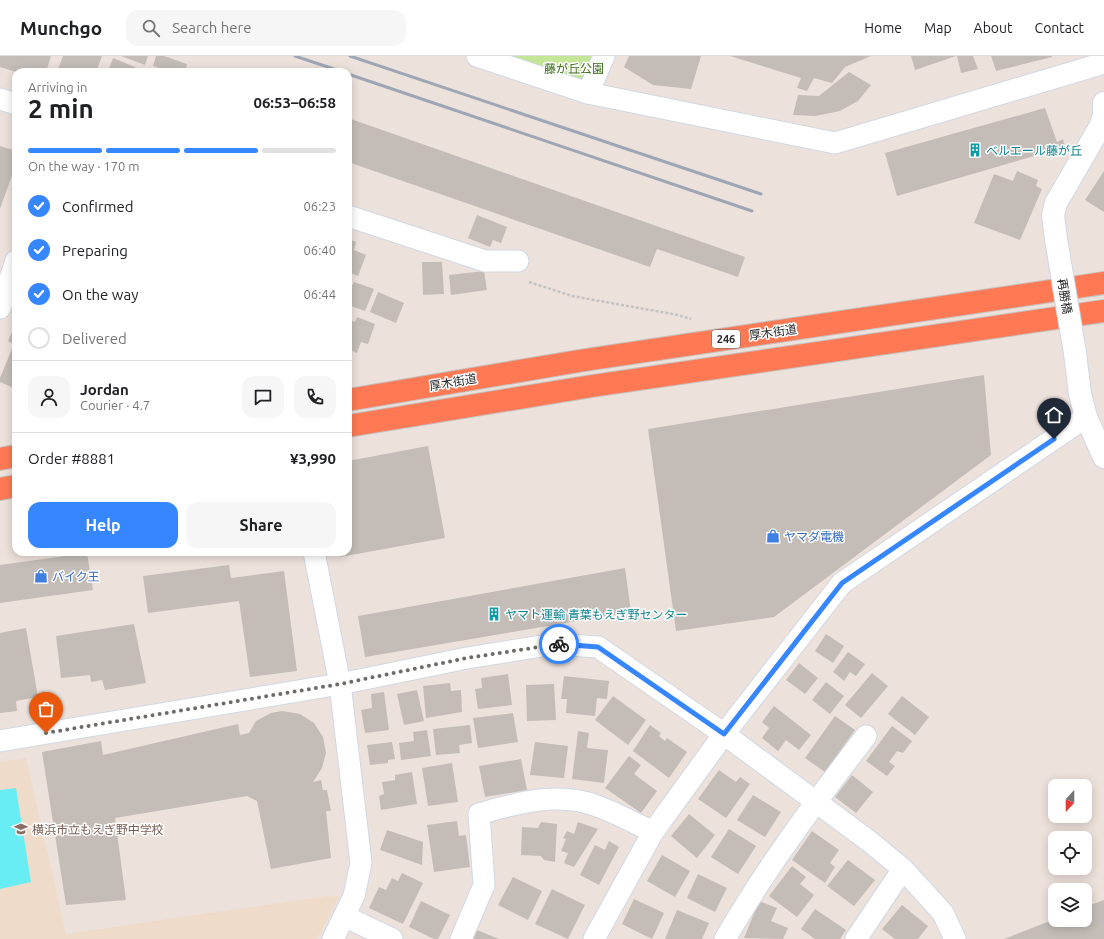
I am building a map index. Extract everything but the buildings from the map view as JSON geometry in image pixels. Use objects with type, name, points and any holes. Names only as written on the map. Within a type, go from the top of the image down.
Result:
[{"type":"highway","name":"厚木街道","points":[[352,399],[585,360],[1104,283]]},
{"type":"highway","name":"246","points":[[352,425],[600,385],[1104,310]]},
{"type":"highway","points":[[0,459],[12,457]]},
{"type":"highway","points":[[0,489],[12,487]]},
{"type":"street","points":[[477,56],[588,93],[836,143],[1104,63]]},
{"type":"street","points":[[588,93],[604,56]]},
{"type":"street","points":[[0,99],[12,103]]},
{"type":"street","name":"再勝橋","points":[[1104,104],[1104,116],[1100,127],[1056,203],[1053,215],[1080,394],[1095,422],[1104,457]]},
{"type":"street","points":[[352,217],[485,261],[518,261]]},
{"type":"street","points":[[0,308],[12,273]]},
{"type":"street","points":[[594,939],[653,832],[724,734],[842,583],[1095,422]]},
{"type":"street","points":[[315,556],[340,684],[361,863],[354,896],[333,939]]},
{"type":"street","points":[[0,741],[340,684],[467,658],[554,644],[598,647],[724,734],[815,803],[869,841],[903,869],[943,913],[955,939]]},
{"type":"street","points":[[725,939],[740,913],[815,803],[866,736]]},
{"type":"street","points":[[461,939],[484,885],[478,814],[513,804],[556,798],[595,805],[653,832]]},
{"type":"street","points":[[856,939],[903,869]]},
{"type":"street","points":[[344,916],[392,939]]},
{"type":"path","points":[[518,261],[526,281],[566,294],[693,319]]},
{"type":"shaded area","name":"横浜市立もえぎ野中学校","points":[[26,758],[66,934],[327,896],[339,897],[317,939],[0,939],[0,762]]},
{"type":"green space","name":"藤が丘公園","points":[[498,56],[593,56],[581,84]]},
{"type":"water","points":[[16,788],[31,882],[0,889],[0,790]]},
{"type":"railway","points":[[295,56],[331,68]]},
{"type":"railway","points":[[350,56],[761,194]]},
{"type":"railway","points":[[352,75],[752,211]]},
{"type":"way so far","points":[[46,733],[340,684],[467,658],[559,644]]},
{"type":"place","name":"ベルエール藤が丘","points":[[975,150]]},
{"type":"place","name":"ヤマダ電機","points":[[773,536]]},
{"type":"place","name":"バイク王","points":[[41,576]]},
{"type":"place","name":"ヤマト運輸 青葉もえぎ野センター","points":[[494,614]]},
{"type":"place","name":"横浜市立もえぎ野中学校","points":[[21,829]]},
{"type":"route","points":[[559,644],[598,647],[724,734],[842,583],[1054,439]]}]
